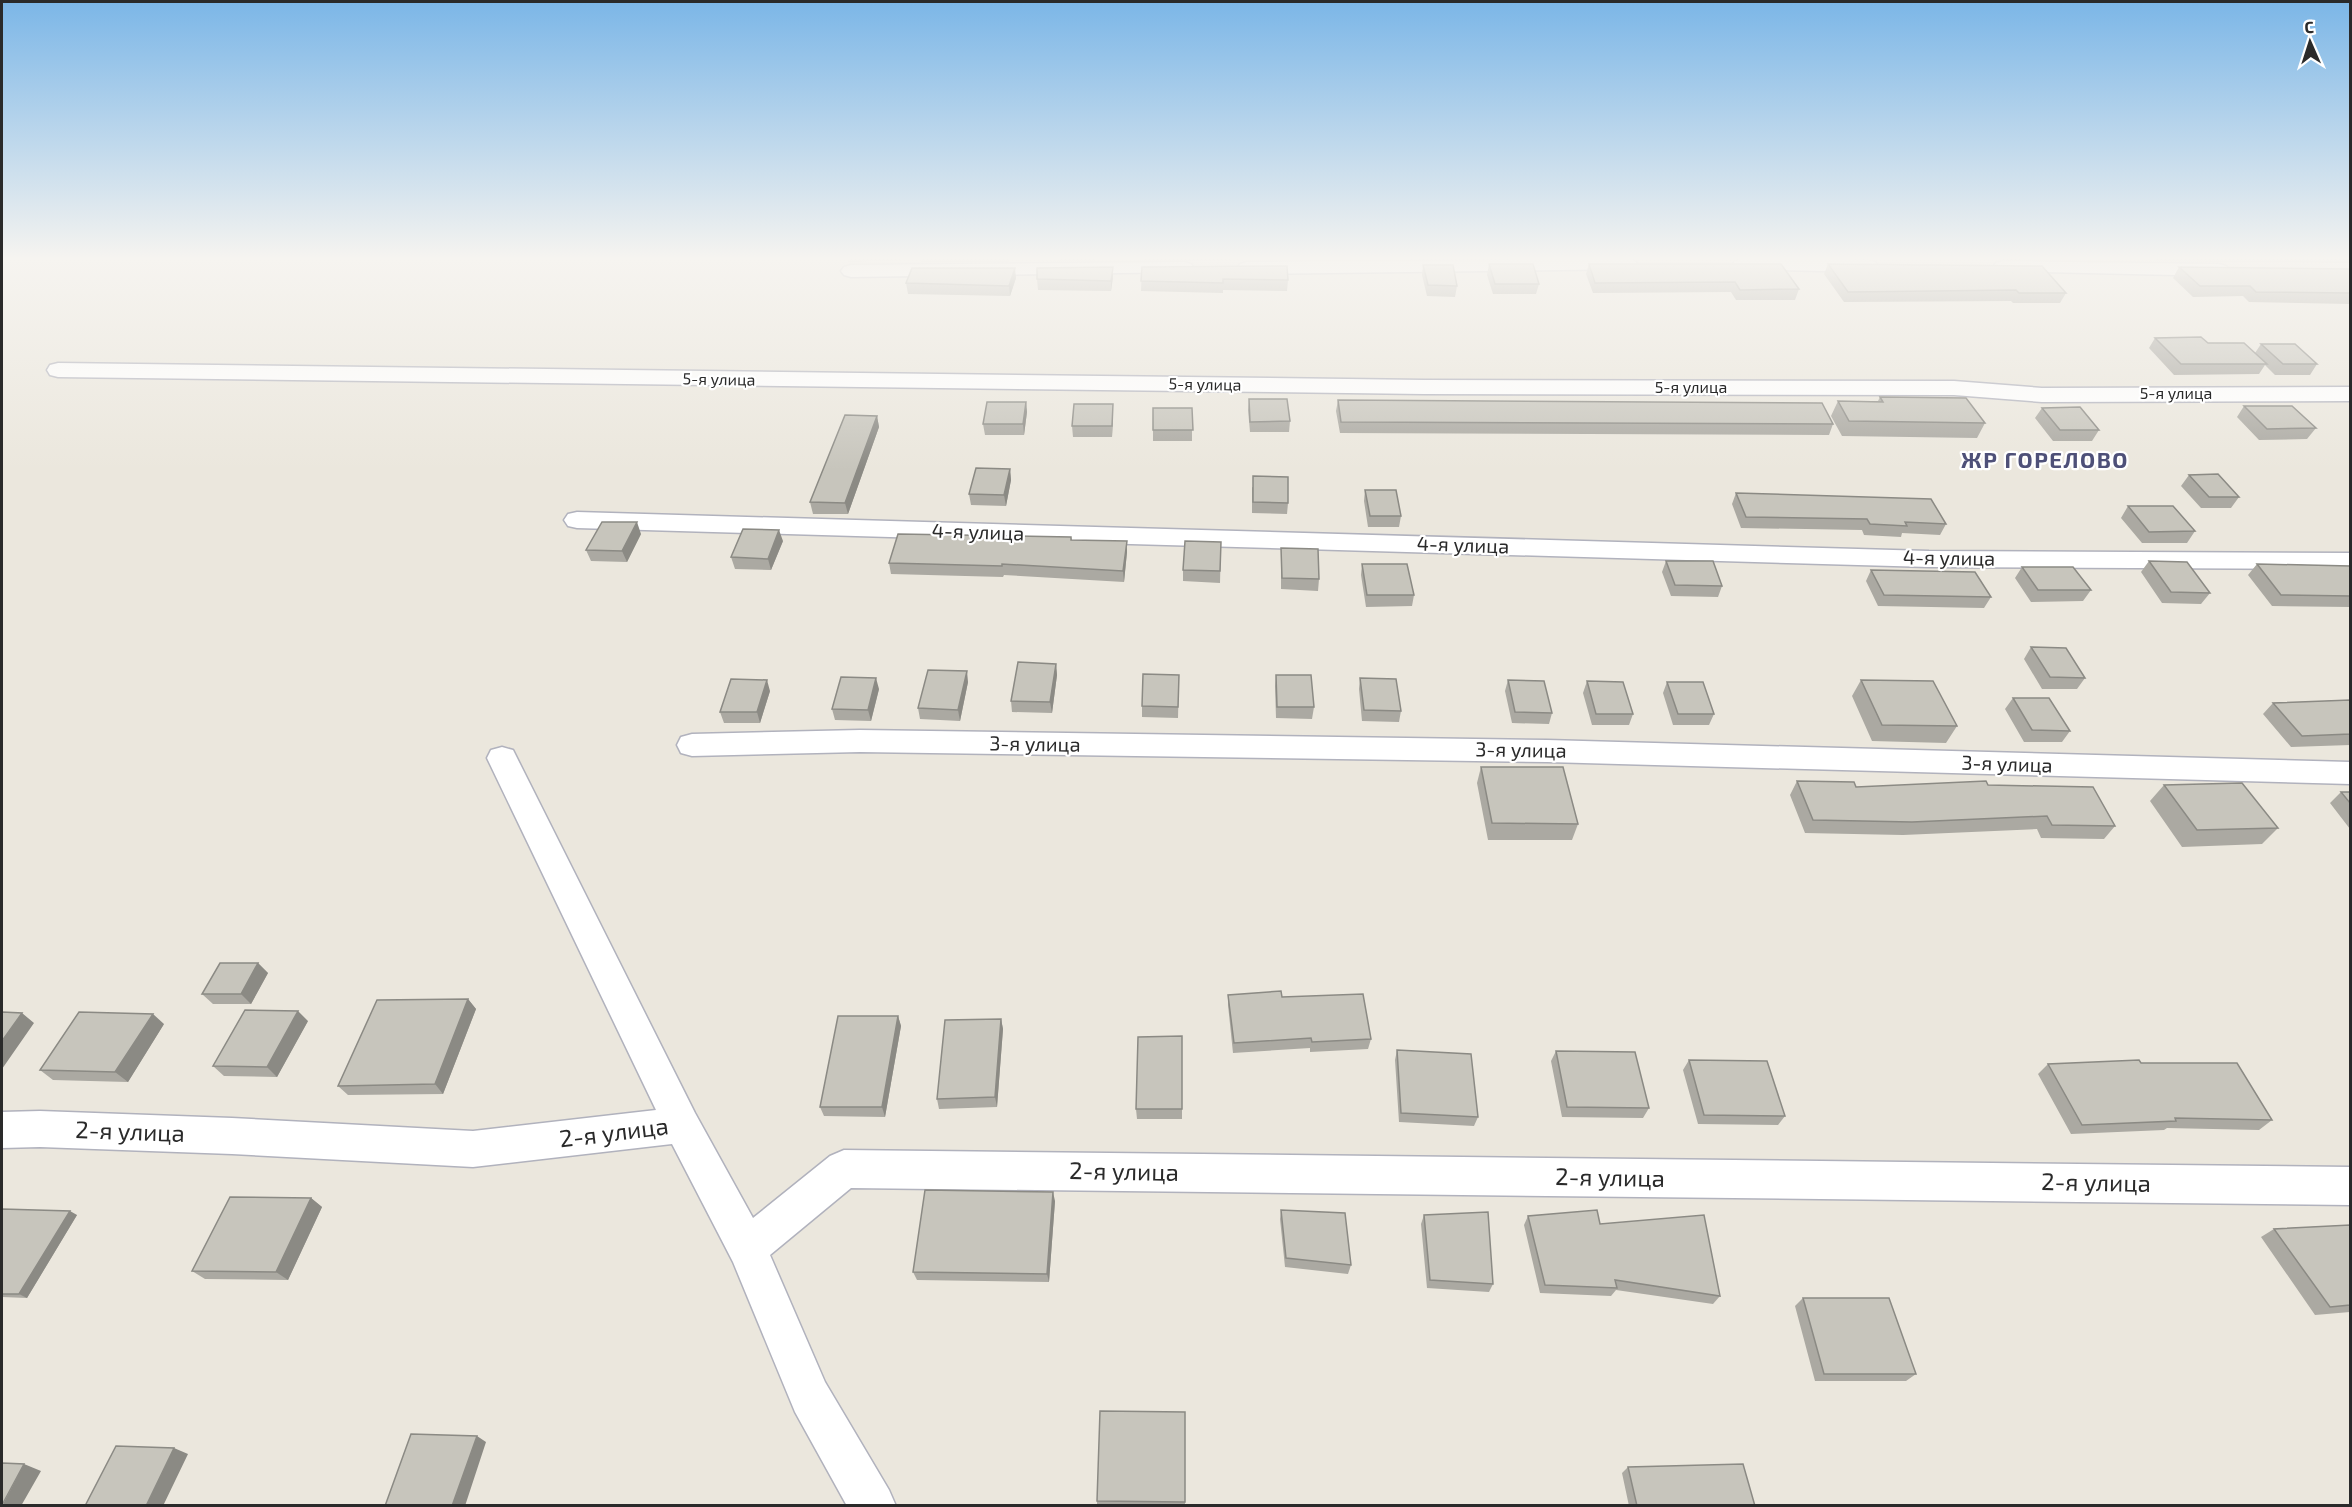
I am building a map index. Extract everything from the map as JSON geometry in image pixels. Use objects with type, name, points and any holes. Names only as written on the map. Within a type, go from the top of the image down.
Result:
[{"type":"street","name":"5-я улица","points":[[58,370],[1377,386],[1954,388],[2042,395],[2350,394]]},
{"type":"street","name":"4-я улица","points":[[577,520],[1929,559],[2350,561]]},
{"type":"street","name":"3-я улица","points":[[692,746],[860,741],[1547,751],[2350,773]]},
{"type":"street","points":[[502,758],[682,1125]]},
{"type":"street","name":"2-я улица","points":[[2,1130],[40,1129],[221,1136],[473,1149],[682,1125],[747,1248],[844,1169],[2350,1186]]},
{"type":"street","points":[[747,1248],[810,1397],[873,1506]]},
{"type":"building","points":[[2201,337],[2208,343],[2244,343],[2267,364],[2181,364],[2155,338]]},
{"type":"building","points":[[2261,344],[2295,344],[2317,364],[2283,364]]},
{"type":"building","points":[[1880,397],[1966,398],[1985,423],[1849,421],[1838,401],[1883,402]]},
{"type":"building","points":[[1249,399],[1287,399],[1290,421],[1250,422]]},
{"type":"building","points":[[1338,400],[1822,403],[1833,424],[1341,422]]},
{"type":"building","points":[[987,402],[1026,402],[1023,424],[983,424]]},
{"type":"building","points":[[1074,404],[1113,404],[1112,426],[1072,426]]},
{"type":"building","points":[[2244,406],[2292,406],[2316,428],[2267,429]]},
{"type":"building","points":[[2080,407],[2099,430],[2060,430],[2042,408]]},
{"type":"building","points":[[1153,408],[1192,408],[1193,430],[1153,430]]},
{"type":"building","points":[[845,415],[877,416],[845,503],[810,502]]},
{"type":"building","points":[[976,468],[1010,469],[1004,495],[969,494]]},
{"type":"building","points":[[2218,474],[2239,497],[2209,497],[2189,475]]},
{"type":"building","points":[[1253,476],[1288,477],[1288,503],[1253,502]]},
{"type":"building","points":[[1365,490],[1396,490],[1401,516],[1370,516]]},
{"type":"building","points":[[1736,493],[1931,499],[1946,524],[1905,522],[1907,526],[1870,524],[1867,519],[1746,517]]},
{"type":"building","points":[[2128,506],[2173,506],[2195,531],[2149,532]]},
{"type":"building","points":[[602,522],[637,522],[622,551],[586,550]]},
{"type":"building","points":[[743,529],[779,530],[768,559],[731,557]]},
{"type":"building","points":[[898,534],[1071,537],[1071,540],[1127,541],[1123,571],[1002,564],[1002,566],[889,563]]},
{"type":"building","points":[[1185,541],[1221,542],[1220,571],[1183,570]]},
{"type":"building","points":[[1281,548],[1318,549],[1319,579],[1282,578]]},
{"type":"building","points":[[1666,561],[1713,561],[1722,586],[1675,585]]},
{"type":"building","points":[[2149,561],[2187,562],[2210,593],[2171,592]]},
{"type":"building","points":[[1362,564],[1407,564],[1414,595],[1367,595]]},
{"type":"building","points":[[2257,564],[2350,566],[2350,596],[2281,595]]},
{"type":"building","points":[[2022,567],[2073,567],[2091,590],[2038,590]]},
{"type":"building","points":[[1871,570],[1975,572],[1991,597],[1884,595]]},
{"type":"building","points":[[2031,647],[2066,648],[2085,678],[2050,677]]},
{"type":"building","points":[[1018,662],[1056,664],[1050,702],[1011,701]]},
{"type":"building","points":[[928,670],[967,671],[958,710],[918,708]]},
{"type":"building","points":[[1143,674],[1179,675],[1178,707],[1142,706]]},
{"type":"building","points":[[1276,675],[1311,675],[1314,707],[1277,707]]},
{"type":"building","points":[[841,677],[876,678],[868,710],[832,709]]},
{"type":"building","points":[[1360,678],[1396,679],[1401,711],[1364,710]]},
{"type":"building","points":[[731,679],[767,680],[757,712],[720,712]]},
{"type":"building","points":[[1508,680],[1544,681],[1552,713],[1515,712]]},
{"type":"building","points":[[1861,680],[1933,681],[1957,726],[1882,725]]},
{"type":"building","points":[[1587,681],[1623,682],[1633,714],[1596,714]]},
{"type":"building","points":[[1667,682],[1703,682],[1714,714],[1678,714]]},
{"type":"building","points":[[2013,698],[2049,698],[2070,731],[2032,730]]},
{"type":"building","points":[[2350,700],[2350,734],[2302,736],[2273,703]]},
{"type":"building","points":[[1481,767],[1563,767],[1578,824],[1492,823]]},
{"type":"building","points":[[1797,781],[1854,782],[1856,787],[1986,781],[1988,785],[2093,787],[2115,826],[2052,825],[2047,816],[1912,822],[1813,820]]},
{"type":"building","points":[[2242,783],[2278,828],[2197,830],[2164,785]]},
{"type":"building","points":[[2341,792],[2350,792],[2350,803]]},
{"type":"building","points":[[220,963],[258,963],[241,994],[202,994]]},
{"type":"building","points":[[1281,991],[1282,997],[1363,994],[1371,1039],[1312,1042],[1311,1038],[1234,1043],[1228,995]]},
{"type":"building","points":[[468,999],[435,1084],[338,1086],[377,1000]]},
{"type":"building","points":[[245,1010],[298,1011],[267,1067],[213,1066]]},
{"type":"building","points":[[2,1012],[22,1013],[2,1041]]},
{"type":"building","points":[[79,1012],[153,1014],[115,1072],[40,1070]]},
{"type":"building","points":[[838,1016],[898,1016],[882,1107],[820,1107]]},
{"type":"building","points":[[1001,1019],[995,1097],[937,1099],[945,1020]]},
{"type":"building","points":[[1182,1036],[1182,1109],[1136,1109],[1138,1037]]},
{"type":"building","points":[[1397,1050],[1471,1054],[1478,1117],[1401,1113]]},
{"type":"building","points":[[1556,1051],[1635,1052],[1649,1108],[1567,1107]]},
{"type":"building","points":[[1689,1060],[1767,1061],[1785,1116],[1704,1115]]},
{"type":"building","points":[[2139,1060],[2141,1063],[2237,1063],[2272,1120],[2175,1118],[2176,1121],[2082,1125],[2048,1064]]},
{"type":"building","points":[[925,1190],[1053,1192],[1047,1274],[913,1272]]},
{"type":"building","points":[[230,1197],[311,1198],[276,1272],[192,1271]]},
{"type":"building","points":[[2,1209],[70,1211],[19,1294],[2,1294]]},
{"type":"building","points":[[1281,1210],[1345,1213],[1351,1265],[1286,1258]]},
{"type":"building","points":[[1597,1210],[1600,1224],[1704,1215],[1720,1296],[1615,1280],[1617,1288],[1545,1285],[1528,1216]]},
{"type":"building","points":[[1488,1212],[1493,1284],[1430,1280],[1424,1215]]},
{"type":"building","points":[[2350,1225],[2350,1305],[2330,1307],[2274,1229]]},
{"type":"building","points":[[1803,1298],[1889,1298],[1916,1374],[1824,1374]]},
{"type":"building","points":[[1100,1411],[1185,1412],[1185,1502],[1097,1501]]},
{"type":"building","points":[[411,1434],[477,1436],[452,1506],[385,1506]]},
{"type":"building","points":[[116,1446],[174,1448],[146,1506],[85,1506]]},
{"type":"building","points":[[2,1463],[24,1464],[2,1505]]},
{"type":"building","points":[[1743,1464],[1755,1506],[1637,1506],[1628,1467]]},
{"type":"district","name":"ЖР ГОРЕЛОВО","points":[[2045,460]]}]
